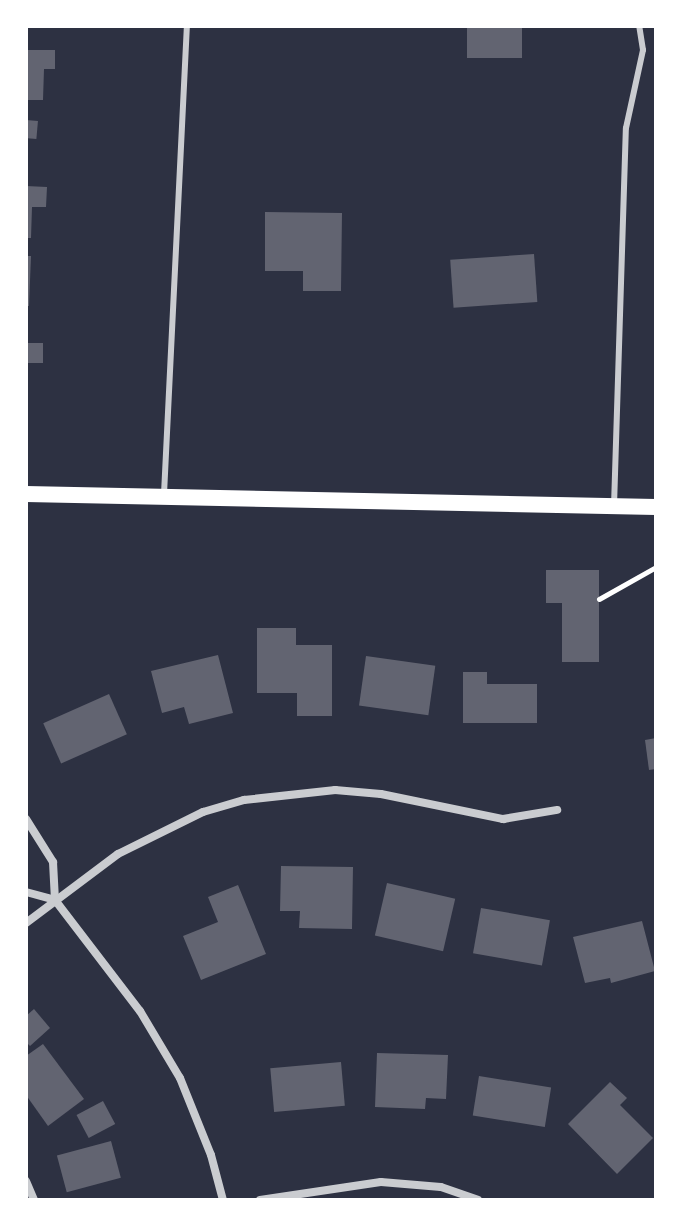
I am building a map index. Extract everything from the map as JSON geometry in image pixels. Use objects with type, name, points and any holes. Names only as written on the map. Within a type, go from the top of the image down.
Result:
[{"type":"main road","points":[[26,494],[656,507]]},
{"type":"street","points":[[26,923],[118,854],[161,830],[244,800],[335,790],[381,794],[503,819],[557,810]]},
{"type":"street","points":[[26,819],[53,862],[55,900],[163,1046],[196,1110],[223,1200]]},
{"type":"street","points":[[26,892],[55,900]]},
{"type":"street","points":[[26,1181],[34,1200]]},
{"type":"street","points":[[260,1200],[381,1182],[441,1187],[478,1200]]},
{"type":"lane","points":[[163,498],[187,26]]},
{"type":"lane","points":[[614,506],[626,128],[643,50],[639,26]]},
{"type":"path","points":[[599,599],[656,567]]},
{"type":"building","points":[[467,26],[522,26],[522,58],[467,58]]},
{"type":"building","points":[[26,50],[55,50],[55,69],[44,69],[43,100],[26,100]]},
{"type":"building","points":[[26,120],[38,121],[36,139],[26,138]]},
{"type":"building","points":[[26,186],[47,187],[46,207],[32,207],[31,238],[26,238]]},
{"type":"building","points":[[265,212],[342,213],[341,291],[303,291],[303,271],[265,271]]},
{"type":"building","points":[[534,254],[537,302],[454,308],[450,260]]},
{"type":"building","points":[[26,256],[31,256],[29,306],[26,306]]},
{"type":"building","points":[[26,343],[43,343],[43,363],[26,363]]},
{"type":"building","points":[[546,570],[599,570],[599,662],[562,662],[562,603],[546,603]]},
{"type":"building","points":[[257,628],[296,628],[296,645],[332,645],[332,716],[297,716],[297,693],[257,693]]},
{"type":"building","points":[[218,655],[233,713],[189,724],[184,707],[162,713],[151,671]]},
{"type":"building","points":[[366,656],[435,666],[428,715],[359,706]]},
{"type":"building","points":[[463,672],[487,672],[487,684],[537,684],[537,723],[463,723]]},
{"type":"building","points":[[109,694],[127,734],[61,763],[43,723]]},
{"type":"building","points":[[656,738],[656,769],[649,770],[645,740]]},
{"type":"building","points":[[281,866],[353,867],[352,929],[299,928],[300,911],[280,911]]},
{"type":"building","points":[[387,883],[455,899],[443,951],[375,936]]},
{"type":"building","points":[[238,885],[266,954],[201,980],[183,936],[218,922],[208,897]]},
{"type":"building","points":[[481,908],[550,920],[542,965],[473,953]]},
{"type":"building","points":[[642,921],[655,971],[611,983],[610,978],[585,983],[573,937]]},
{"type":"building","points":[[34,1009],[50,1028],[30,1046],[26,1042],[26,1016]]},
{"type":"building","points":[[43,1044],[84,1099],[48,1126],[26,1095],[26,1056]]},
{"type":"building","points":[[377,1053],[448,1055],[446,1099],[426,1098],[425,1109],[375,1107]]},
{"type":"building","points":[[341,1062],[345,1106],[274,1112],[270,1068]]},
{"type":"building","points":[[479,1076],[551,1087],[545,1127],[473,1116]]},
{"type":"building","points":[[610,1082],[627,1098],[620,1105],[653,1138],[617,1174],[568,1124]]},
{"type":"building","points":[[103,1101],[115,1124],[89,1138],[77,1115]]},
{"type":"building","points":[[111,1141],[121,1178],[67,1192],[57,1155]]}]
